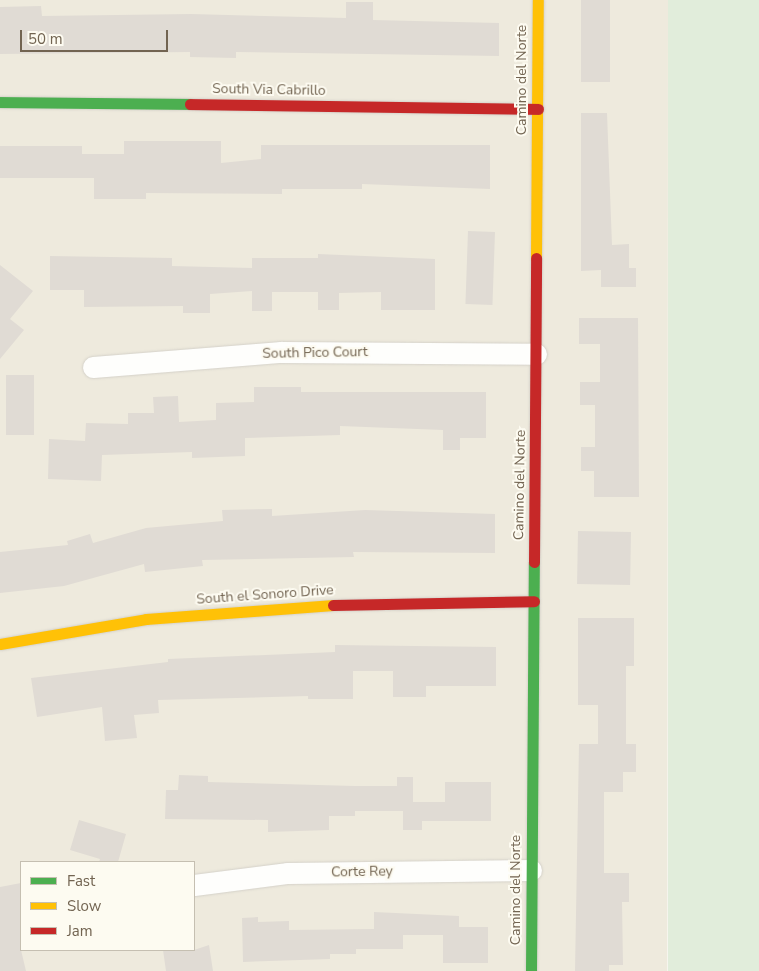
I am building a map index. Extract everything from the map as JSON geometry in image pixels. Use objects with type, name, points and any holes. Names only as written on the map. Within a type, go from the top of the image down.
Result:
[{"type":"street","name":"Camino del Norte","points":[[531,971],[538,0]]},
{"type":"street","name":"South Via Cabrillo","points":[[0,102],[538,109]]},
{"type":"street","name":"South Pico Court","points":[[93,367],[281,352],[536,354]]},
{"type":"street","name":"South el Sonoro Drive","points":[[0,644],[146,619],[329,605],[534,601]]},
{"type":"street","name":"Corte Rey","points":[[195,885],[288,873],[531,870]]},
{"type":"shaded area","points":[[0,0],[668,0],[667,971],[0,971]]},
{"type":"green space","points":[[668,0],[759,0],[759,971],[668,971]]},
{"type":"building","points":[[581,0],[610,0],[610,82],[581,82]]},
{"type":"building","points":[[346,2],[373,2],[373,20],[499,23],[499,56],[236,52],[236,58],[190,57],[190,52],[0,54],[0,7],[41,6],[42,16],[191,14],[346,18]]},
{"type":"building","points":[[581,113],[607,113],[612,245],[629,244],[629,268],[636,268],[636,287],[601,287],[601,270],[581,271]]},
{"type":"building","points":[[124,141],[221,141],[221,163],[261,159],[261,145],[490,145],[490,189],[362,184],[362,189],[282,189],[282,194],[146,193],[146,199],[94,199],[94,178],[0,178],[0,146],[82,146],[82,154],[124,154]]},
{"type":"building","points":[[468,231],[495,232],[492,305],[465,304]]},
{"type":"building","points":[[318,254],[435,259],[435,310],[381,310],[381,292],[339,293],[339,310],[318,310],[318,292],[272,292],[272,311],[252,311],[252,291],[210,294],[210,313],[183,313],[183,306],[84,307],[84,290],[50,290],[50,256],[172,258],[172,266],[252,268],[252,258],[318,258]]},
{"type":"building","points":[[0,265],[33,291],[10,319],[24,330],[0,359]]},
{"type":"building","points":[[579,318],[638,318],[639,497],[594,497],[594,471],[581,471],[581,447],[595,447],[595,405],[580,405],[580,382],[600,382],[600,344],[579,344]]},
{"type":"building","points":[[6,375],[34,375],[34,435],[6,435]]},
{"type":"building","points":[[254,387],[301,387],[301,392],[486,392],[486,438],[460,438],[460,450],[443,450],[443,430],[340,426],[340,435],[245,438],[245,456],[192,458],[192,452],[102,455],[101,481],[48,479],[49,439],[85,441],[86,423],[128,424],[128,413],[154,413],[153,397],[178,396],[179,422],[216,420],[216,403],[254,402]]},
{"type":"building","points":[[272,509],[272,516],[365,510],[495,514],[495,553],[353,552],[354,557],[202,560],[203,566],[145,572],[144,564],[64,586],[0,593],[0,552],[68,545],[67,541],[90,534],[93,543],[146,528],[223,521],[222,510]]},
{"type":"building","points":[[578,531],[631,532],[630,585],[577,584]]},
{"type":"building","points":[[578,618],[634,618],[634,666],[626,666],[626,744],[636,744],[636,772],[623,772],[623,792],[604,792],[604,873],[629,873],[629,902],[622,902],[623,965],[609,965],[609,971],[575,971],[579,744],[598,744],[598,705],[578,705]]},
{"type":"building","points":[[335,645],[496,647],[496,686],[426,686],[426,697],[393,697],[393,671],[353,671],[353,699],[308,699],[308,696],[158,700],[159,713],[134,715],[137,738],[105,741],[102,707],[37,717],[31,678],[168,662],[168,659],[335,652]]},
{"type":"building","points":[[179,775],[208,776],[208,782],[355,786],[397,786],[397,777],[413,777],[413,802],[445,802],[445,782],[491,782],[491,821],[422,821],[422,830],[403,830],[403,811],[355,811],[355,816],[329,816],[329,830],[268,832],[268,820],[165,819],[166,790],[178,790]]},
{"type":"building","points":[[79,820],[126,834],[118,861],[99,861],[100,859],[70,850]]},
{"type":"building","points":[[20,883],[20,951],[26,971],[0,971],[0,887]]},
{"type":"building","points":[[374,912],[459,916],[459,927],[488,927],[488,963],[443,963],[443,935],[403,935],[403,949],[356,949],[356,954],[330,954],[330,959],[243,962],[242,918],[258,917],[258,922],[289,921],[289,930],[374,929]]},
{"type":"building","points":[[209,945],[213,971],[166,971],[163,951],[195,950]]},
{"type":"traffic: fast","points":[[0,102],[190,104]]},
{"type":"traffic: fast","points":[[531,971],[534,562]]},
{"type":"traffic: slow","points":[[536,258],[538,0]]},
{"type":"traffic: slow","points":[[0,644],[146,619],[333,605]]},
{"type":"traffic: jam","points":[[190,104],[538,109]]},
{"type":"traffic: jam","points":[[534,562],[536,258]]},
{"type":"traffic: jam","points":[[333,605],[534,601]]}]
